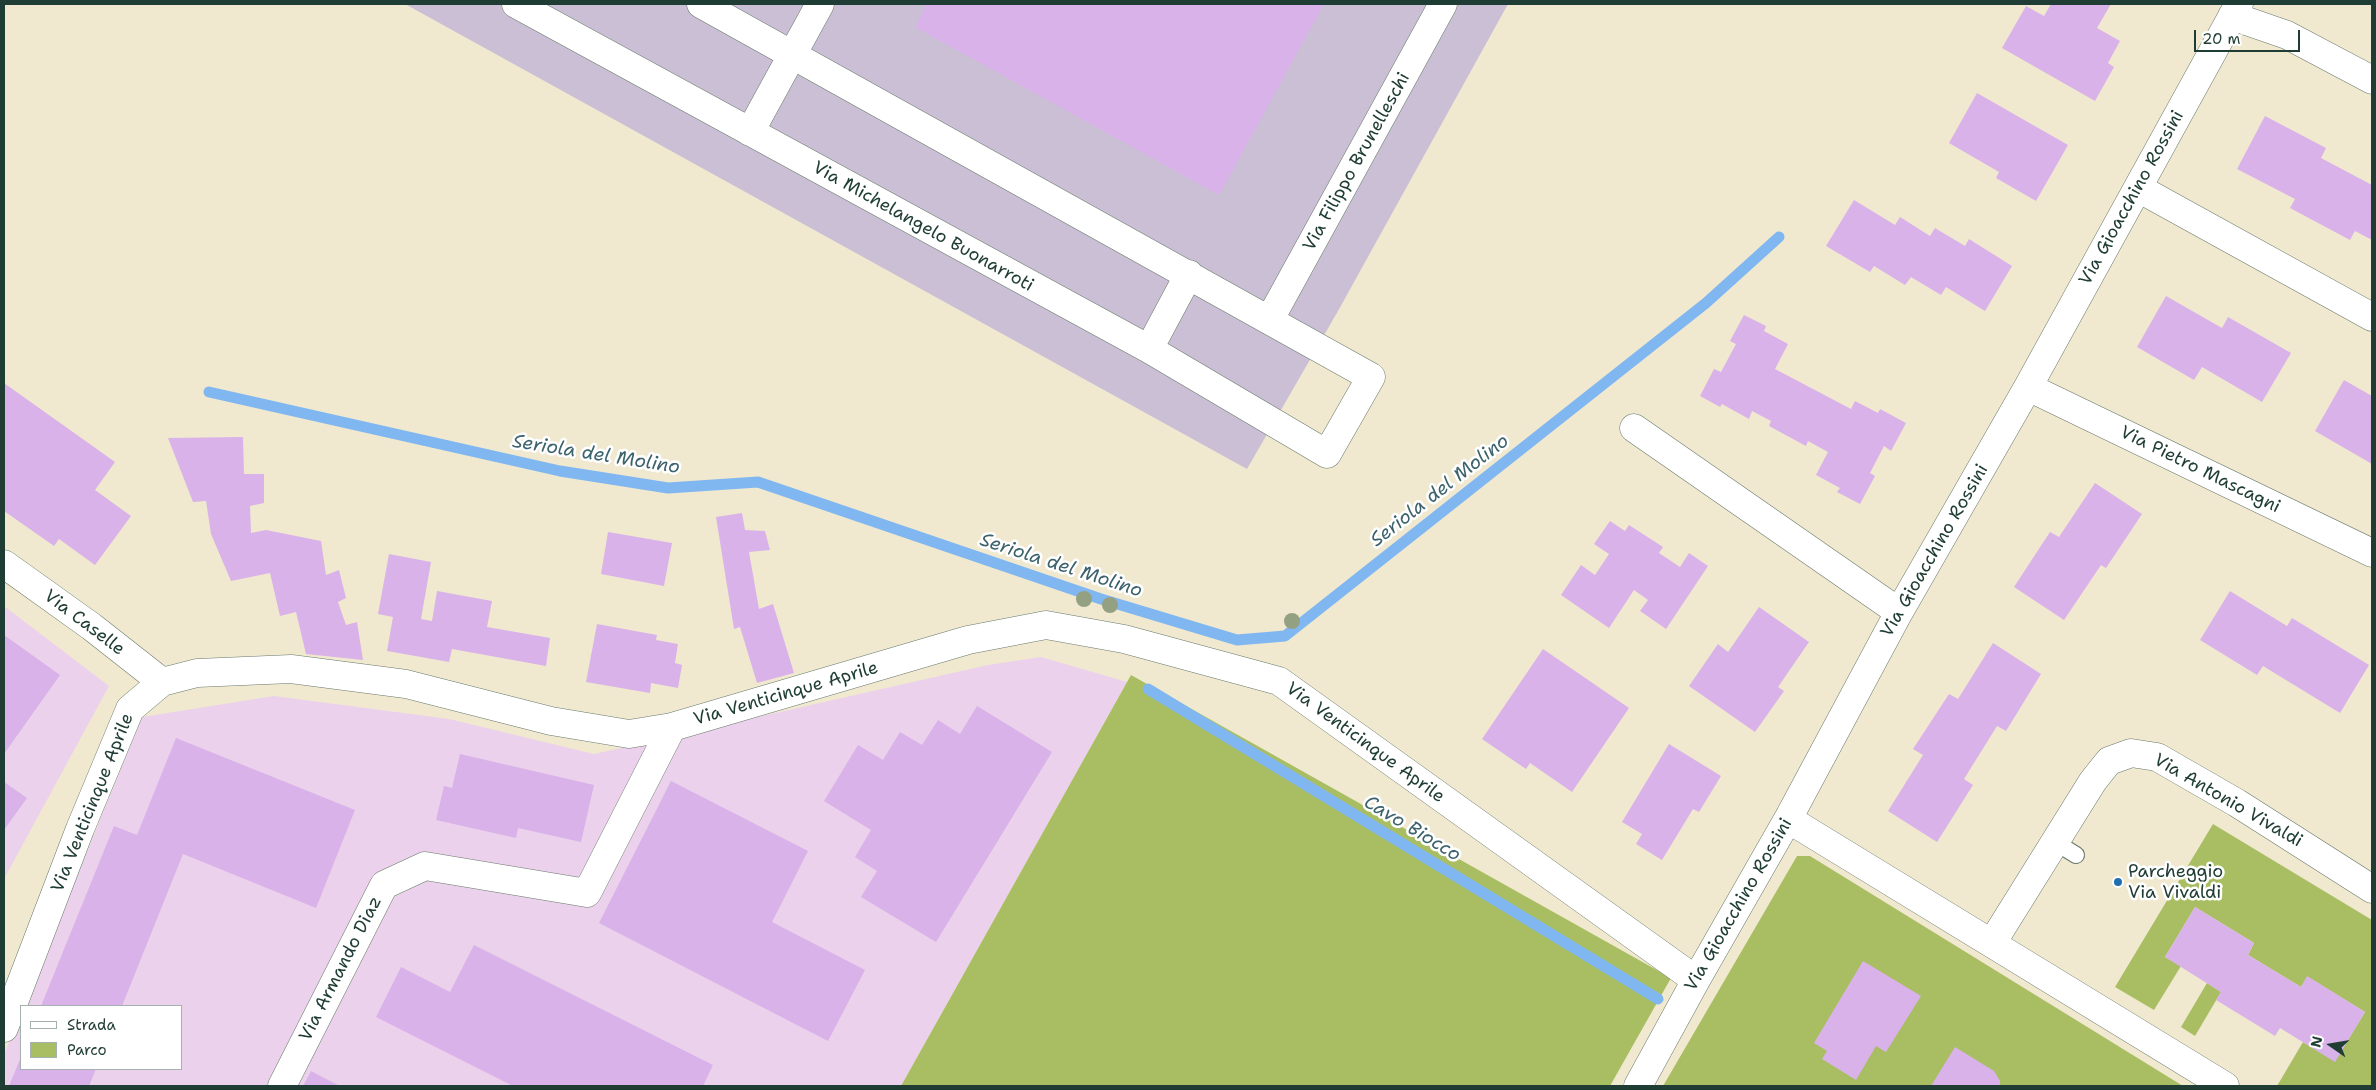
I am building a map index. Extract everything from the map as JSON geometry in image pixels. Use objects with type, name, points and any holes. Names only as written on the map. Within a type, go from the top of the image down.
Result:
[{"type":"street","name":"Via Michelangelo Buonarroti","points":[[516,4],[1149,350],[1327,454],[1371,377],[1270,319]]},
{"type":"street","points":[[702,4],[1270,319]]},
{"type":"street","points":[[750,132],[820,4]]},
{"type":"street","name":"Via Filippo Brunelleschi","points":[[1270,319],[1443,4]]},
{"type":"street","name":"Via Gioacchino Rossini","points":[[1638,1086],[1788,819],[1899,612],[2028,387],[2235,10],[2372,80]]},
{"type":"street","points":[[2138,188],[2372,316]]},
{"type":"street","points":[[1149,350],[1189,274]]},
{"type":"street","name":"Via Pietro Mascagni","points":[[2028,387],[2372,553]]},
{"type":"street","points":[[1634,428],[1899,612]]},
{"type":"street","name":"Via Caselle","points":[[4,564],[92,627],[162,682]]},
{"type":"street","name":"Via Venticinque Aprile","points":[[4,1028],[80,829],[130,709],[162,682],[197,673],[291,669],[406,684],[551,721],[629,734],[672,727],[968,640],[1046,625],[1124,639],[1278,681],[1696,980]]},
{"type":"street","name":"Via Armando Diaz","points":[[282,1086],[384,885],[425,866],[587,894],[672,727]]},
{"type":"street","name":"Via Antonio Vivaldi","points":[[1992,943],[2066,848],[2093,781],[2109,761],[2132,753],[2157,757],[2237,803],[2372,888]]},
{"type":"street","points":[[1788,819],[2225,1086]]},
{"type":"shaded area","points":[[405,4],[1508,4],[1338,311],[1247,469]]},
{"type":"shaded area","points":[[4,606],[109,686],[4,879]]},
{"type":"shaded area","points":[[1041,657],[1127,682],[901,1086],[4,1086],[4,1055],[20,1015],[20,1070],[182,1070],[182,1005],[24,1005],[142,717],[274,696],[449,719],[594,754],[988,665]]},
{"type":"green space","points":[[1131,675],[1671,978],[1610,1086],[901,1086]]},
{"type":"green space","points":[[2213,824],[2372,920],[2372,1086],[2277,1086],[2303,1042],[2335,1061],[2365,1012],[2308,977],[2301,987],[2248,955],[2254,943],[2195,907],[2165,957],[2181,966],[2154,1010],[2115,987]]},
{"type":"green space","points":[[1797,856],[1810,856],[2183,1086],[1663,1086]]},
{"type":"green space","points":[[2207,983],[2221,992],[2195,1036],[2181,1027]]},
{"type":"building","points":[[927,4],[1324,4],[1219,195],[915,27]]},
{"type":"building","points":[[2051,4],[2111,4],[2097,28],[2120,41],[2108,63],[2114,67],[2095,101],[2002,48],[2026,6],[2044,16]]},
{"type":"building","points":[[1977,93],[2068,145],[2036,201],[1996,178],[1999,172],[1949,143]]},
{"type":"building","points":[[2265,116],[2326,148],[2321,158],[2372,185],[2372,240],[2355,231],[2350,240],[2290,208],[2295,199],[2237,169]]},
{"type":"building","points":[[1854,200],[1895,225],[1900,217],[1930,236],[1935,228],[1965,246],[1969,239],[2012,266],[1985,311],[1946,287],[1941,295],[1911,277],[1905,285],[1874,266],[1870,272],[1826,246]]},
{"type":"building","points":[[2166,296],[2222,328],[2228,317],[2291,353],[2262,402],[2202,367],[2194,380],[2137,347]]},
{"type":"building","points":[[1744,315],[1766,326],[1764,331],[1788,344],[1775,369],[1851,409],[1855,401],[1878,413],[1880,409],[1906,423],[1891,451],[1884,446],[1870,473],[1875,476],[1860,504],[1837,492],[1840,488],[1816,475],[1828,452],[1808,441],[1806,446],[1769,426],[1771,421],[1752,411],[1749,419],[1722,404],[1720,407],[1700,396],[1714,369],[1721,372],[1736,344],[1730,341]]},
{"type":"building","points":[[2344,380],[2372,396],[2372,464],[2315,431]]},
{"type":"building","points":[[4,383],[115,462],[95,490],[131,516],[95,565],[59,539],[54,546],[4,511]]},
{"type":"building","points":[[243,437],[244,474],[264,474],[264,503],[250,506],[251,533],[266,530],[321,541],[326,575],[339,570],[346,598],[338,602],[346,625],[357,622],[363,660],[306,654],[296,612],[280,616],[270,573],[231,581],[211,534],[206,501],[193,502],[168,438]]},
{"type":"building","points":[[2095,483],[2142,514],[2106,568],[2101,565],[2064,620],[2014,587],[2050,532],[2059,537]]},
{"type":"building","points":[[742,513],[745,530],[765,531],[770,550],[749,552],[759,609],[773,604],[794,673],[757,683],[740,627],[734,629],[716,517]]},
{"type":"building","points":[[1610,521],[1625,531],[1629,525],[1663,547],[1659,553],[1680,567],[1689,553],[1708,566],[1666,629],[1640,611],[1648,600],[1634,590],[1609,628],[1561,595],[1581,565],[1595,575],[1609,554],[1594,544]]},
{"type":"building","points":[[608,532],[672,543],[664,586],[601,574]]},
{"type":"building","points":[[389,554],[431,562],[421,619],[432,621],[437,591],[492,601],[487,627],[550,638],[546,666],[452,649],[449,662],[387,651],[393,617],[378,614]]},
{"type":"building","points":[[2230,591],[2287,626],[2292,618],[2369,665],[2340,713],[2263,666],[2257,675],[2200,640]]},
{"type":"building","points":[[1759,607],[1809,642],[1778,687],[1784,691],[1755,732],[1689,686],[1718,644],[1728,652]]},
{"type":"building","points":[[597,624],[657,635],[656,640],[678,644],[675,663],[682,665],[678,688],[651,683],[650,693],[586,682]]},
{"type":"building","points":[[4,635],[60,675],[4,754]]},
{"type":"building","points":[[1993,643],[2041,674],[2006,731],[1997,726],[1964,779],[1973,785],[1937,842],[1888,811],[1923,755],[1913,749],[1949,694],[1958,699]]},
{"type":"building","points":[[1543,649],[1629,708],[1572,792],[1530,763],[1526,769],[1482,739]]},
{"type":"building","points":[[977,706],[1052,752],[936,942],[861,897],[877,871],[855,857],[871,830],[824,801],[858,745],[883,760],[900,732],[922,745],[938,720],[960,734]]},
{"type":"building","points":[[176,738],[355,810],[316,908],[183,854],[122,1005],[41,1005],[114,826],[137,835]]},
{"type":"building","points":[[1669,744],[1721,776],[1699,812],[1693,809],[1662,860],[1636,844],[1642,834],[1622,822]]},
{"type":"building","points":[[460,754],[594,785],[581,842],[518,828],[516,838],[436,820],[444,786],[452,788]]},
{"type":"building","points":[[671,781],[808,851],[772,922],[865,970],[828,1041],[599,923]]},
{"type":"building","points":[[4,782],[27,798],[4,830]]},
{"type":"building","points":[[2195,907],[2254,943],[2248,955],[2301,987],[2307,976],[2365,1012],[2335,1062],[2280,1028],[2275,1036],[2216,1000],[2221,992],[2165,957]]},
{"type":"building","points":[[474,945],[713,1065],[703,1086],[513,1086],[376,1017],[401,967],[450,992]]},
{"type":"building","points":[[1863,961],[1921,996],[1886,1052],[1876,1046],[1856,1080],[1822,1059],[1827,1051],[1814,1043]]},
{"type":"building","points":[[1955,1047],[1994,1071],[2000,1081],[2000,1086],[1931,1086]]},
{"type":"building","points":[[20,1059],[20,1070],[96,1070],[89,1086],[9,1086]]},
{"type":"building","points":[[311,1071],[326,1079],[340,1086],[303,1086]]},
{"type":"waterway","name":"Seriola del Molino","points":[[209,392],[560,471],[668,488],[758,482],[1101,599],[1237,640],[1285,636],[1706,303],[1779,237]]},
{"type":"waterway","name":"Cavo Biocco","points":[[1148,689],[1658,999]]},
{"type":"place","name":"Parcheggio Via Vivaldi","points":[[2118,882]]}]
